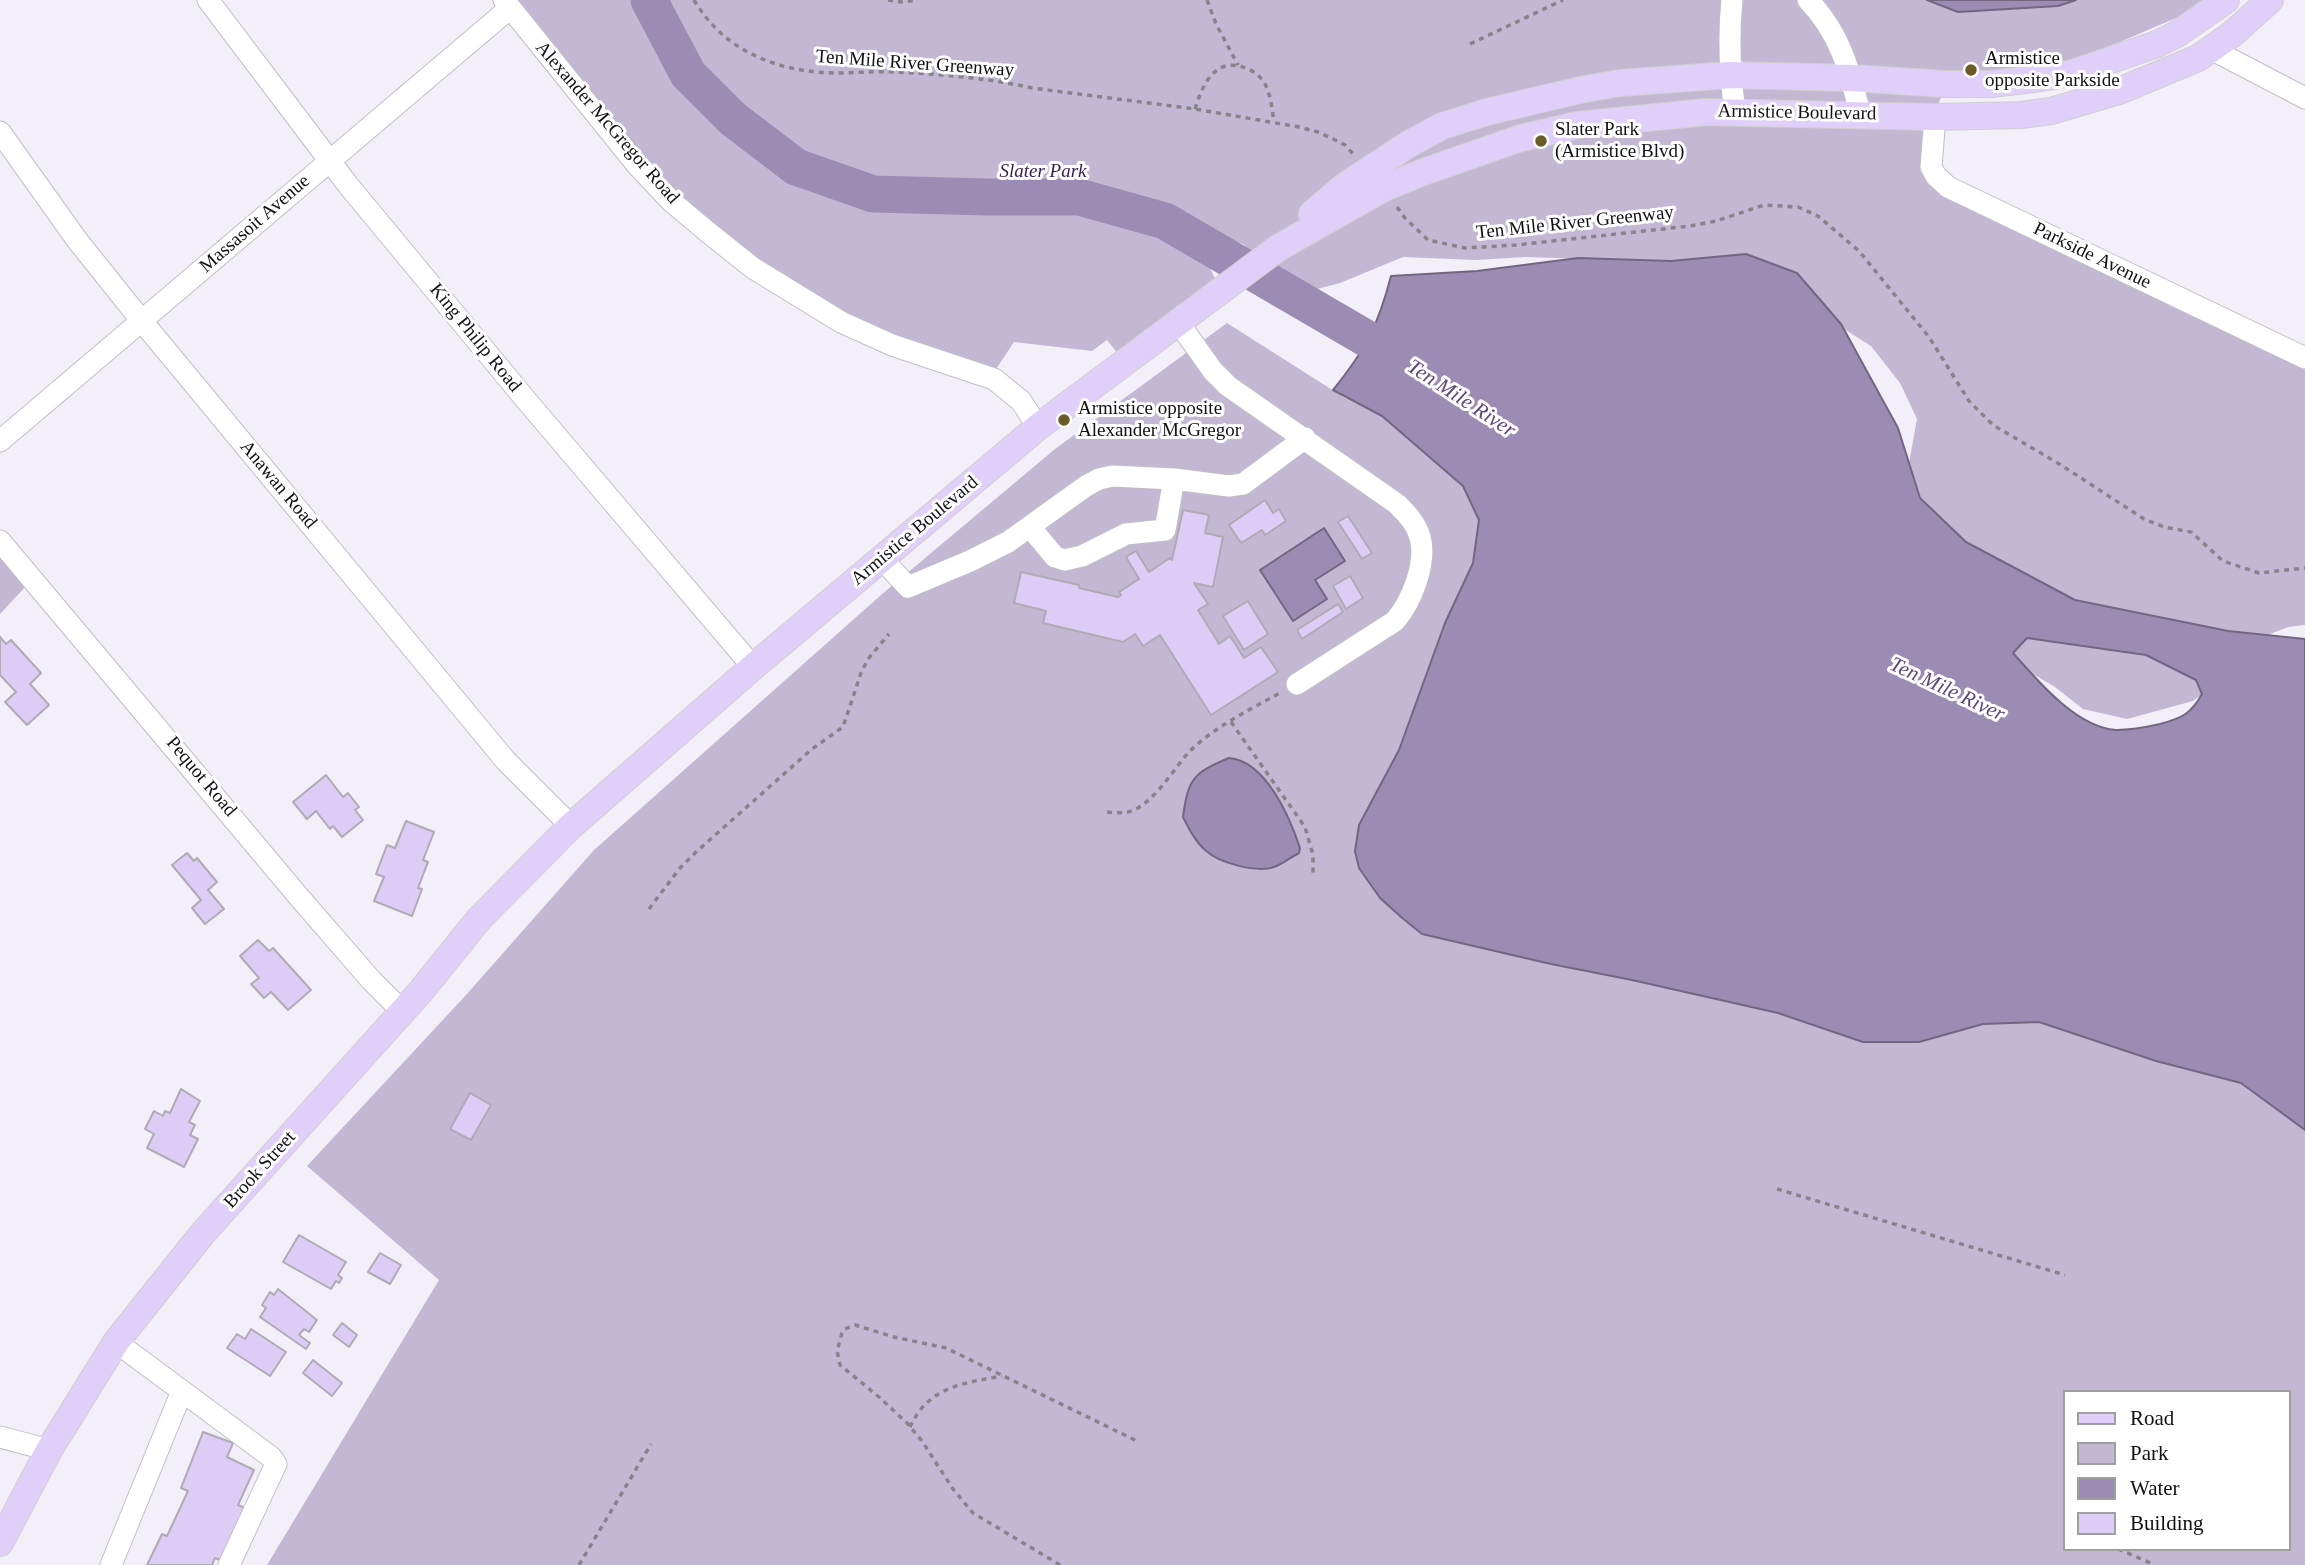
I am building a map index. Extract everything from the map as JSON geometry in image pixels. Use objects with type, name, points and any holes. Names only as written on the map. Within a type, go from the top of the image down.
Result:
[{"type":"main road","name":"Armistice Boulevard","points":[[1377,179],[1409,144],[1442,126],[1487,112],[1580,90],[1620,83],[1730,75],[1991,84],[2073,72],[2157,44],[2177,34],[2226,0]]},
{"type":"main road","name":"Armistice Boulevard","points":[[568,829],[754,667],[1038,427],[1279,248],[1311,214],[1346,185],[1426,171],[1521,138],[1577,125],[1706,111],[1935,117],[2021,115],[2051,111],[2154,78],[2198,58],[2231,35],[2270,0]]},
{"type":"main road","name":"Brook Street","points":[[0,1543],[49,1450],[116,1342],[203,1233],[403,1012],[478,919],[568,829]]},
{"type":"street","name":"King Philip Road","points":[[208,0],[329,160],[526,400],[754,667]]},
{"type":"street","points":[[1732,0],[1730,75],[1735,113]]},
{"type":"street","points":[[1808,0],[1822,14],[1847,60],[1860,114]]},
{"type":"street","name":"Massasoit Avenue","points":[[0,441],[201,271],[507,4]]},
{"type":"street","name":"Alexander McGregor Road","points":[[507,4],[637,165],[671,202],[709,233],[753,268],[841,321],[892,345],[994,379],[1021,401],[1038,427]]},
{"type":"street","points":[[2211,49],[2305,99]]},
{"type":"street","name":"Parkside Avenue","points":[[1935,117],[1931,167],[1948,187],[2305,358]]},
{"type":"street","name":"Anawan Road","points":[[0,132],[77,240],[141,320],[506,761],[568,829]]},
{"type":"street","points":[[1178,323],[1213,371],[1228,386],[1397,504],[1414,522],[1420,538],[1422,558],[1410,596],[1395,621],[1297,684]]},
{"type":"street","points":[[882,559],[908,587],[1008,542],[1099,479],[1112,476],[1174,479],[1229,486],[1243,484],[1305,438]]},
{"type":"street","points":[[1030,527],[1055,557],[1065,560],[1082,556],[1126,534],[1165,530],[1174,479]]},
{"type":"street","name":"Pequot Road","points":[[0,541],[299,897],[371,980],[403,1012]]},
{"type":"street","points":[[116,1342],[271,1457],[276,1464],[229,1565]]},
{"type":"street","points":[[111,1565],[182,1391]]},
{"type":"street","points":[[0,1437],[49,1450]]},
{"type":"path","name":"Ten Mile River Greenway","points":[[694,0],[723,38],[736,47],[795,68],[831,73],[892,72],[996,80],[1032,88],[1195,109],[1318,132],[1345,145],[1377,179],[1405,218],[1428,240],[1438,244],[1465,248],[1516,245],[1690,226],[1716,221],[1765,205],[1798,207],[1818,216],[1858,251],[1929,337],[1969,401],[1993,425],[2144,519],[2164,527],[2191,532],[2222,561],[2259,573],[2305,568]]},
{"type":"path","points":[[888,0],[918,0]]},
{"type":"path","points":[[1207,0],[1216,24],[1238,65]]},
{"type":"path","points":[[1470,44],[1563,0]]},
{"type":"path","points":[[1195,109],[1202,85],[1213,73],[1227,65],[1238,65],[1254,72],[1264,81],[1271,99],[1274,122]]},
{"type":"path","points":[[649,909],[686,860],[812,749],[844,727],[864,666],[889,634]]},
{"type":"path","points":[[1107,812],[1124,813],[1137,808],[1147,801],[1191,751],[1231,722],[1297,684]]},
{"type":"path","points":[[1231,722],[1305,827],[1313,855],[1313,875]]},
{"type":"path","points":[[1777,1189],[2065,1275]]},
{"type":"path","points":[[1060,1565],[973,1513],[910,1427],[879,1397],[839,1365],[837,1345],[845,1329],[855,1325],[866,1327],[894,1337],[946,1348],[1139,1442]]},
{"type":"path","points":[[910,1427],[922,1407],[939,1393],[969,1382],[1004,1375]]},
{"type":"path","points":[[579,1565],[651,1444]]},
{"type":"path","points":[[2123,1551],[2155,1565]]},
{"type":"green space","name":"Slater Park","points":[[500,0],[2213,0],[2082,58],[2013,73],[1950,73],[1933,119],[1938,177],[2305,357],[2305,625],[2288,627],[2265,636],[2232,672],[2193,701],[2127,719],[2083,709],[2055,687],[2011,661],[1901,507],[1917,419],[1900,383],[1871,346],[1833,322],[1801,282],[1740,254],[1661,271],[1586,259],[1526,257],[1476,260],[1403,257],[1340,283],[1302,293],[1270,283],[1254,266],[1241,243],[1209,266],[1220,289],[1122,359],[1107,340],[1092,351],[1014,342],[994,372],[908,351],[711,236]]},
{"type":"green space","points":[[1227,323],[1345,398],[1382,416],[1463,487],[1479,520],[1473,563],[1445,623],[1399,751],[1359,825],[1380,898],[1422,933],[1778,1013],[1863,1042],[1919,1042],[1925,956],[2160,1062],[2241,1083],[2291,1120],[2305,1126],[2305,1565],[267,1565],[439,1280],[307,1166],[466,995],[594,850],[881,595],[1055,449]]},
{"type":"green space","points":[[0,552],[27,585],[0,614]]},
{"type":"water","points":[[1927,0],[2076,0],[2058,6],[1958,12]]},
{"type":"water","points":[[1746,254],[1797,273],[1841,324],[1898,428],[1920,498],[1966,542],[2075,600],[2228,631],[2305,639],[2305,1130],[2241,1083],[2156,1061],[2039,1022],[1983,1024],[1919,1042],[1863,1042],[1778,1013],[1422,934],[1380,898],[1359,868],[1355,851],[1359,825],[1399,750],[1445,623],[1473,563],[1479,520],[1463,486],[1382,416],[1333,390],[1370,336],[1391,276],[1477,271],[1578,258],[1671,261]],"holes":[[[2027,638],[2146,655],[2196,680],[2202,694],[2190,711],[2174,720],[2116,730],[2101,727],[2072,712],[2046,689],[2013,653]]]},
{"type":"water","points":[[1324,528],[1345,561],[1315,580],[1327,599],[1293,621],[1260,570]]},
{"type":"water","points":[[1229,758],[1242,761],[1265,780],[1290,822],[1300,848],[1299,853],[1277,866],[1266,869],[1248,868],[1211,855],[1198,843],[1183,817],[1187,794],[1194,779],[1207,768]]},
{"type":"building","points":[[1265,500],[1273,513],[1279,509],[1286,521],[1265,535],[1262,530],[1241,543],[1229,525]]},
{"type":"building","points":[[1183,510],[1209,515],[1205,533],[1223,537],[1213,587],[1194,583],[1208,604],[1198,610],[1219,644],[1230,636],[1244,658],[1261,647],[1278,672],[1211,715],[1160,635],[1143,646],[1135,634],[1123,642],[1043,623],[1046,611],[1014,603],[1021,572],[1118,597],[1121,595],[1119,592],[1139,579],[1126,557],[1136,551],[1149,572],[1170,558],[1172,560]]},
{"type":"building","points":[[1348,516],[1372,553],[1362,559],[1338,522]]},
{"type":"building","points":[[1350,576],[1363,598],[1346,609],[1333,586]]},
{"type":"building","points":[[1248,601],[1268,634],[1244,650],[1223,616]]},
{"type":"building","points":[[1338,604],[1343,612],[1302,639],[1297,630]]},
{"type":"building","points":[[0,637],[6,644],[11,640],[41,673],[30,684],[49,705],[27,725],[5,702],[16,692],[0,675]]},
{"type":"building","points":[[326,775],[343,797],[348,793],[359,807],[355,810],[363,820],[342,837],[333,826],[330,829],[316,811],[307,819],[293,802]]},
{"type":"building","points":[[406,821],[434,832],[423,860],[428,862],[418,888],[422,889],[412,916],[374,901],[384,877],[376,874],[387,845],[395,848]]},
{"type":"building","points":[[187,853],[194,861],[197,858],[217,882],[208,890],[224,909],[205,924],[192,908],[201,900],[172,865]]},
{"type":"building","points":[[258,940],[269,951],[273,948],[311,990],[288,1010],[271,992],[264,998],[251,984],[259,978],[240,956]]},
{"type":"building","points":[[181,1089],[200,1101],[189,1122],[195,1125],[190,1135],[198,1139],[184,1167],[147,1148],[154,1134],[145,1129],[154,1111],[163,1116],[165,1111],[170,1113]]},
{"type":"building","points":[[470,1093],[491,1105],[471,1140],[450,1129]]},
{"type":"building","points":[[299,1235],[346,1262],[338,1275],[342,1278],[339,1283],[336,1281],[331,1289],[283,1262]]},
{"type":"building","points":[[380,1253],[401,1265],[390,1284],[368,1272]]},
{"type":"building","points":[[278,1289],[317,1320],[309,1332],[304,1329],[299,1335],[310,1343],[306,1349],[260,1317],[266,1308],[262,1305],[270,1292],[274,1295]]},
{"type":"building","points":[[342,1323],[357,1335],[349,1347],[333,1335]]},
{"type":"building","points":[[251,1329],[286,1352],[270,1376],[227,1348],[237,1334],[245,1339]]},
{"type":"building","points":[[313,1360],[342,1383],[332,1396],[303,1373]]},
{"type":"building","points":[[203,1432],[233,1443],[227,1457],[254,1470],[238,1505],[245,1508],[223,1561],[215,1558],[212,1565],[147,1565],[162,1534],[167,1536],[188,1491],[181,1488]]},
{"type":"waterway","name":"Ten Mile River","points":[[649,0],[688,74],[733,119],[796,167],[873,194],[1079,197],[1165,221],[1411,367]]},
{"type":"place","name":"Armistice opposite Parkside","points":[[1971,70]]},
{"type":"place","name":"Slater Park (Armistice Blvd)","points":[[1541,141]]},
{"type":"place","name":"Armistice opposite Alexander McGregor","points":[[1064,420]]}]
